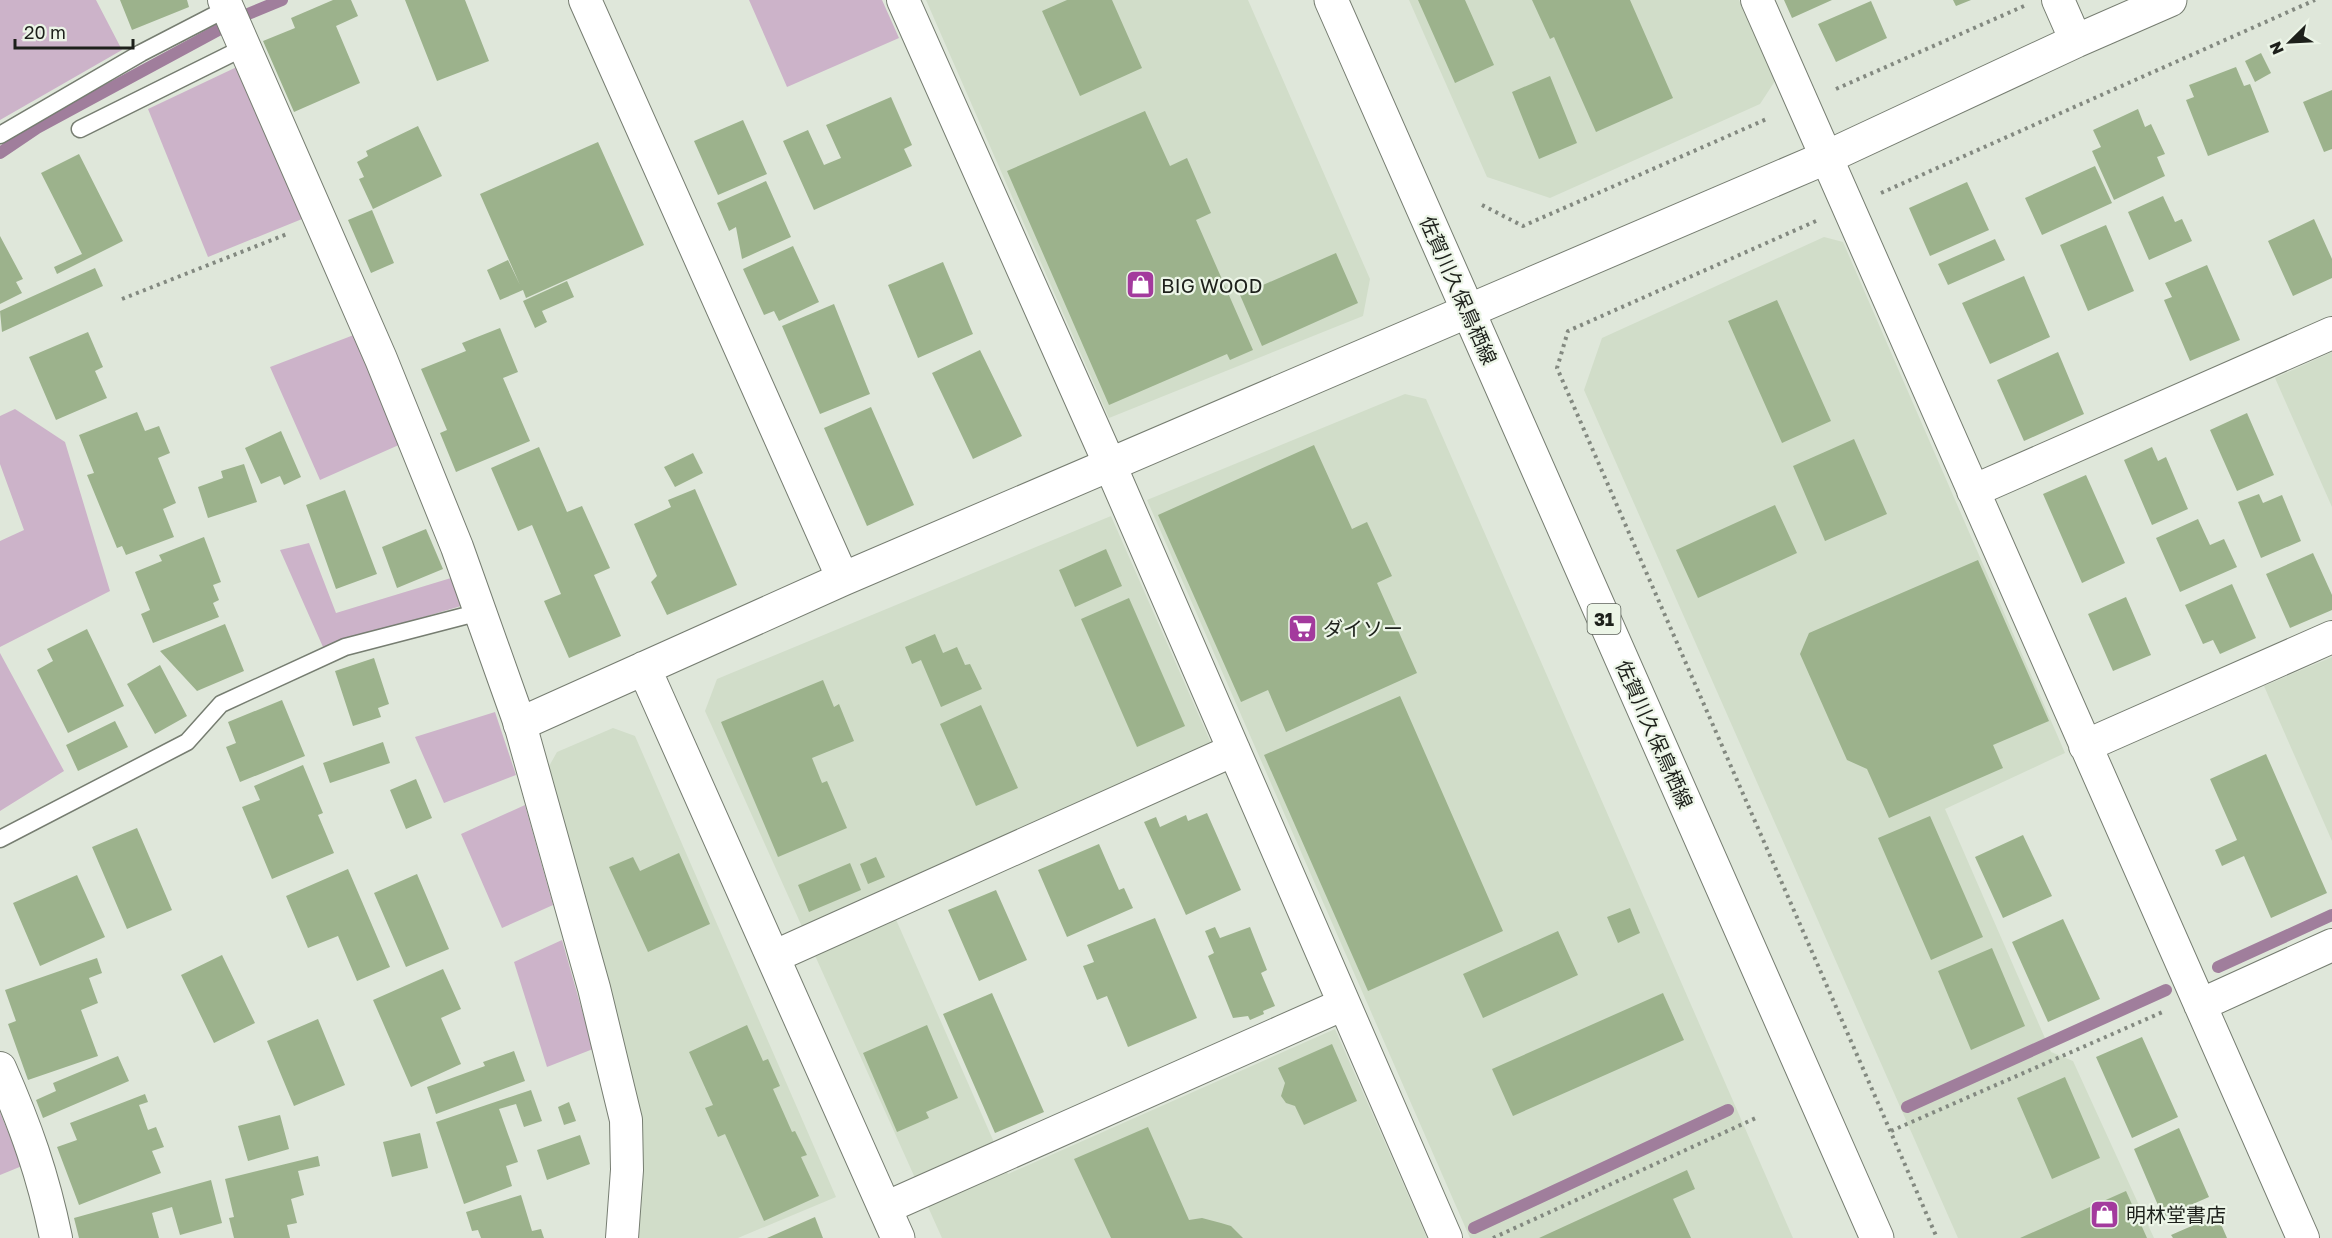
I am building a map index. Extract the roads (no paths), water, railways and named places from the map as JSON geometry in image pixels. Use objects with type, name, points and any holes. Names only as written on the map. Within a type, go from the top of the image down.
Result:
[{"type":"street","points":[[585,0],[843,579]]},
{"type":"street","points":[[903,0],[1110,465],[1446,1238]]},
{"type":"street","name":"佐賀川久保鳥栖線","points":[[1331,0],[1877,1238]]},
{"type":"street","points":[[1757,0],[2302,1238]]},
{"type":"street","points":[[520,724],[843,579],[1826,158],[2076,41],[2170,0]]},
{"type":"street","points":[[2043,2],[2076,41]]},
{"type":"street","points":[[226,4],[381,359],[457,547],[520,724],[594,988],[626,1120],[627,1170],[622,1238]]},
{"type":"street","points":[[1973,491],[2332,333]]},
{"type":"street","points":[[2085,746],[2332,637]]},
{"type":"street","points":[[644,668],[898,1238]]},
{"type":"street","points":[[773,957],[1234,750]]},
{"type":"street","points":[[2200,1005],[2332,945]]},
{"type":"street","points":[[885,1208],[1344,1004]]},
{"type":"street","points":[[0,1068],[28,1132],[45,1183],[56,1238]]},
{"type":"lane","points":[[0,135],[226,4]]},
{"type":"lane","points":[[80,129],[245,47]]},
{"type":"lane","points":[[0,839],[187,742],[221,704],[262,684],[345,647],[480,612]]},
{"type":"waterway","points":[[0,153],[37,128],[248,14],[282,0]]},
{"type":"waterway","points":[[2218,967],[2332,915]]},
{"type":"waterway","points":[[1907,1107],[2166,990]]},
{"type":"waterway","points":[[1474,1228],[1728,1110]]},
{"type":"place","name":"BIG WOOD","points":[[1140,285]]},
{"type":"place","name":"ダイソー","points":[[1302,628]]},
{"type":"place","name":"明林堂書店","points":[[2105,1214]]}]
